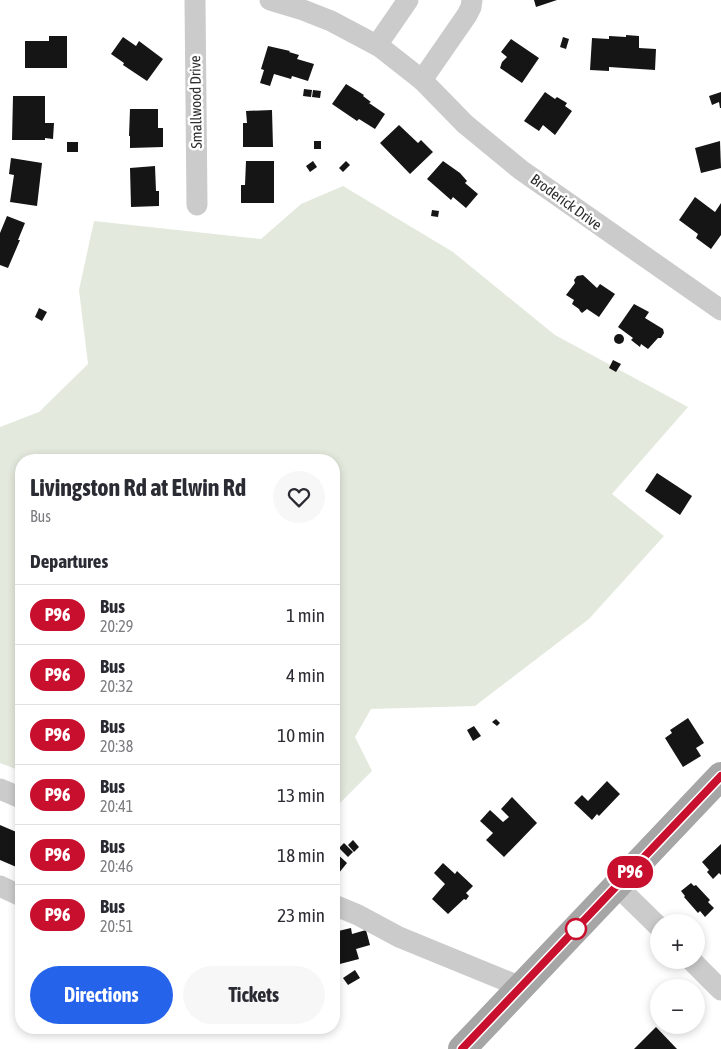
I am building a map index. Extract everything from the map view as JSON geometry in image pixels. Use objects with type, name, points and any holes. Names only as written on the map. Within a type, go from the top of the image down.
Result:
[{"type":"main road","points":[[465,1048],[721,776]]},
{"type":"street","name":"Smallwood Drive","points":[[195,0],[197,205]]},
{"type":"street","name":"Broderick Drive","points":[[270,0],[331,21],[377,45],[422,80],[466,124],[521,170],[721,310]]},
{"type":"street","points":[[377,45],[408,0]]},
{"type":"street","points":[[422,80],[469,8]]},
{"type":"street","points":[[0,789],[15,795]]},
{"type":"street","points":[[0,886],[15,893]]},
{"type":"street","points":[[617,886],[650,918]]},
{"type":"street","points":[[340,908],[358,915],[399,938],[521,987]]},
{"type":"street","points":[[700,969],[721,990]]},
{"type":"shaded area","points":[[343,186],[453,252],[555,335],[688,407],[612,494],[664,536],[589,619],[475,706],[371,709],[355,737],[372,771],[340,803],[340,454],[15,454],[15,769],[0,763],[0,427],[39,412],[88,364],[79,290],[94,221],[261,239],[301,204]]},
{"type":"building","points":[[534,0],[557,0],[536,7]]},
{"type":"building","points":[[626,35],[639,36],[639,48],[656,49],[655,70],[609,67],[609,71],[590,70],[592,38],[609,39],[609,36],[626,37]]},
{"type":"building","points":[[49,36],[67,36],[67,68],[25,68],[25,41],[49,41]]},
{"type":"building","points":[[123,37],[136,46],[139,41],[163,59],[147,81],[123,65],[124,63],[111,54]]},
{"type":"building","points":[[563,37],[569,39],[566,49],[560,47]]},
{"type":"building","points":[[511,39],[539,58],[522,83],[500,68],[502,62],[507,57],[501,52]]},
{"type":"building","points":[[268,46],[290,51],[299,55],[297,59],[314,64],[308,81],[292,76],[291,79],[274,74],[270,86],[260,83],[264,70],[261,69]]},
{"type":"building","points":[[346,84],[364,95],[371,102],[369,103],[385,114],[375,129],[359,119],[357,121],[332,104]]},
{"type":"building","points":[[304,89],[312,90],[311,97],[303,96]]},
{"type":"building","points":[[313,90],[321,91],[320,98],[312,97]]},
{"type":"building","points":[[545,92],[555,99],[557,97],[567,103],[565,106],[572,111],[555,135],[543,125],[539,131],[524,121]]},
{"type":"building","points":[[721,92],[720,108],[719,102],[712,105],[709,96]]},
{"type":"building","points":[[13,96],[45,96],[45,123],[54,123],[53,139],[12,140]]},
{"type":"building","points":[[130,109],[158,109],[158,128],[163,128],[163,147],[130,148]]},
{"type":"building","points":[[272,110],[273,147],[243,147],[243,123],[247,123],[246,111]]},
{"type":"building","points":[[399,125],[418,143],[421,140],[433,152],[410,174],[380,143]]},
{"type":"building","points":[[314,141],[321,141],[321,149],[314,149]]},
{"type":"building","points":[[720,141],[721,168],[701,173],[695,148]]},
{"type":"building","points":[[67,142],[78,142],[78,152],[67,152]]},
{"type":"building","points":[[11,158],[42,163],[37,206],[10,202],[14,175],[9,174]]},
{"type":"building","points":[[246,161],[274,161],[274,203],[241,203],[241,185],[245,185]]},
{"type":"building","points":[[313,161],[317,167],[310,172],[306,166]]},
{"type":"building","points":[[346,161],[350,165],[343,172],[339,168]]},
{"type":"building","points":[[443,161],[460,173],[467,181],[465,183],[478,194],[466,208],[453,197],[451,200],[427,179]]},
{"type":"building","points":[[155,166],[159,206],[131,207],[130,168]]},
{"type":"building","points":[[695,197],[715,212],[721,203],[721,235],[711,249],[696,238],[698,234],[679,220]]},
{"type":"building","points":[[432,210],[439,211],[438,217],[431,216]]},
{"type":"building","points":[[7,216],[25,223],[8,268],[0,265],[0,233]]},
{"type":"building","points":[[583,275],[597,288],[600,284],[615,294],[599,317],[587,309],[582,313],[572,304],[574,300],[566,295],[575,283],[574,280],[577,276]]},
{"type":"building","points":[[634,304],[649,312],[645,318],[663,329],[664,333],[661,338],[658,338],[648,349],[641,344],[640,347],[631,340],[633,338],[618,327]]},
{"type":"building","points":[[39,308],[47,312],[42,321],[35,317]]},
{"type":"building","points":[[619,334],[624,339],[619,344],[614,339]]},
{"type":"building","points":[[613,360],[621,364],[616,372],[609,368]]},
{"type":"building","points":[[657,473],[692,496],[680,515],[645,491]]},
{"type":"building","points":[[688,718],[704,743],[696,748],[701,756],[683,767],[665,738],[672,733],[670,730]]},
{"type":"building","points":[[496,719],[500,723],[497,726],[492,722]]},
{"type":"building","points":[[474,726],[481,736],[473,741],[467,730]]},
{"type":"building","points":[[607,781],[620,794],[599,816],[597,814],[592,820],[574,803],[582,795],[588,801]]},
{"type":"building","points":[[512,797],[537,823],[504,857],[486,840],[493,833],[480,821],[490,810],[503,822],[509,817],[501,809]]},
{"type":"building","points":[[0,825],[15,831],[15,866],[0,860]]},
{"type":"building","points":[[353,840],[359,847],[354,852],[348,845]]},
{"type":"building","points":[[344,843],[353,852],[348,857],[340,847]]},
{"type":"building","points":[[721,844],[721,875],[719,873],[713,879],[707,872],[709,870],[702,862]]},
{"type":"building","points":[[340,857],[347,863],[340,872]]},
{"type":"building","points":[[443,863],[455,874],[457,871],[473,886],[466,893],[469,896],[466,900],[464,899],[448,914],[432,899],[445,884],[434,873]]},
{"type":"building","points":[[691,883],[694,886],[696,885],[710,900],[708,902],[714,908],[705,917],[705,914],[700,911],[698,913],[681,891]]},
{"type":"building","points":[[351,928],[352,934],[366,930],[370,945],[356,949],[359,959],[340,964],[340,931]]},
{"type":"building","points":[[355,970],[360,978],[348,985],[343,978]]},
{"type":"building","points":[[650,1033],[663,1034],[677,1049],[634,1049]]},
{"type":"bus line","name":"P96","points":[[462,1049],[721,776]]}]
